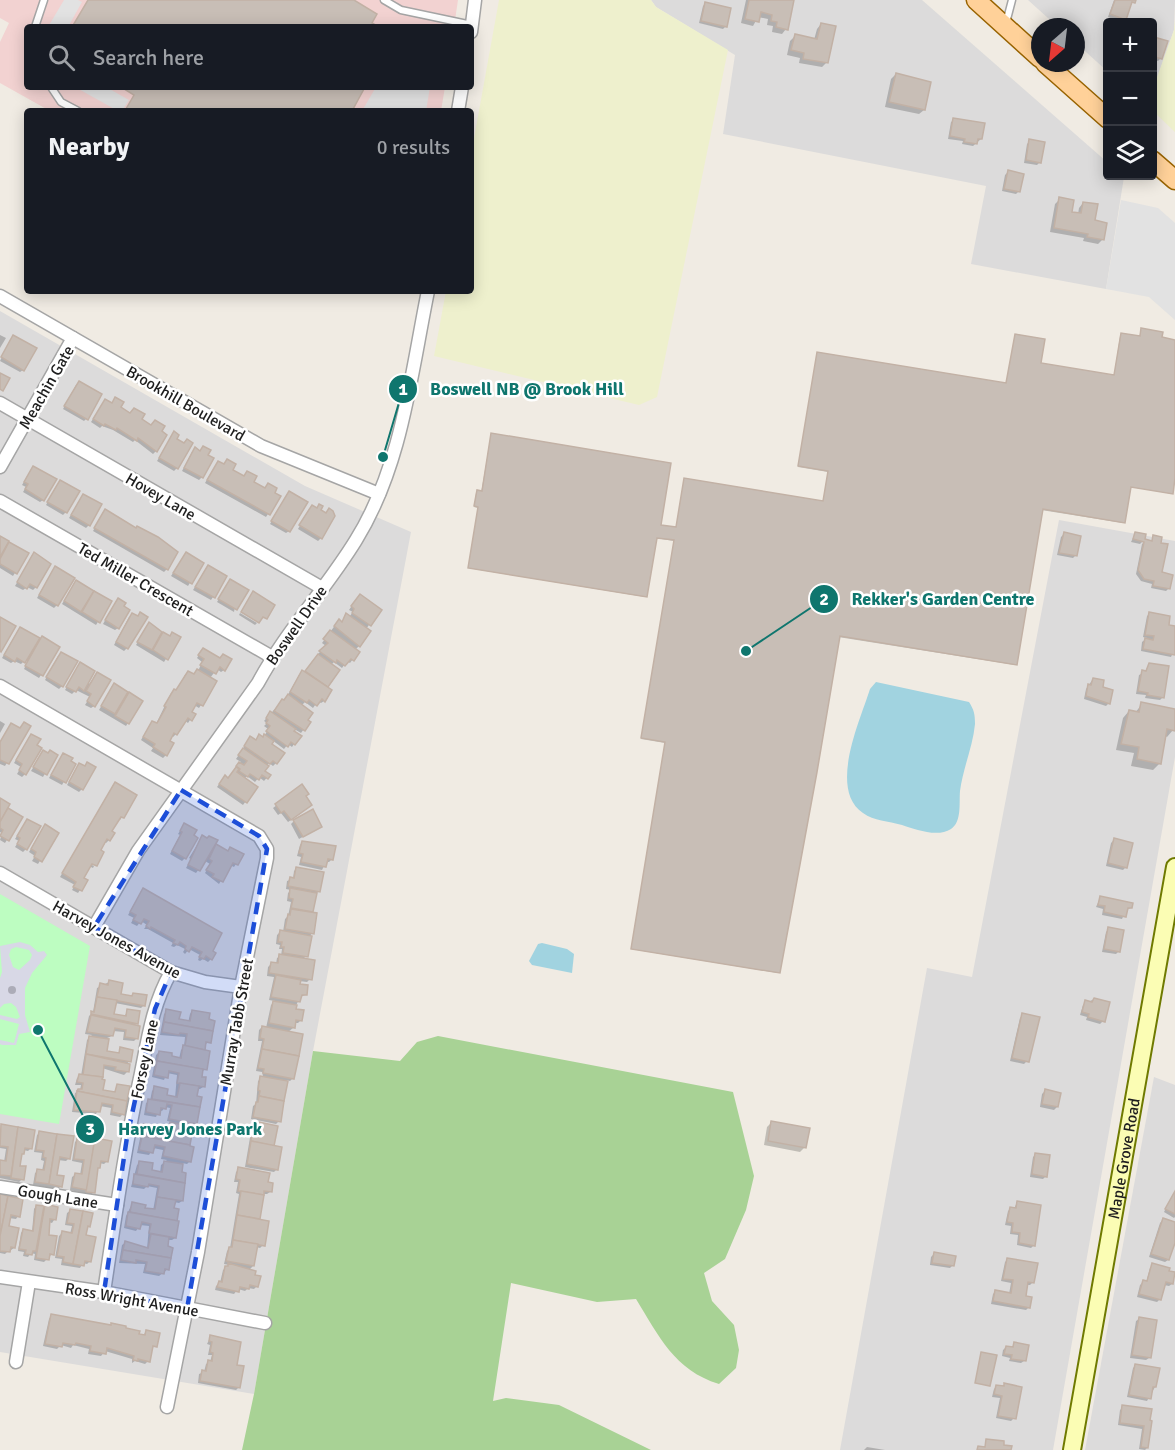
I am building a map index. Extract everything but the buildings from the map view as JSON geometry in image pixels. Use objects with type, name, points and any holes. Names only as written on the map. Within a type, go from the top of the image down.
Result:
[{"type":"main road","points":[[976,0],[1031,50]]},
{"type":"main road","points":[[1055,72],[1103,115]]},
{"type":"main road","points":[[1157,164],[1175,180]]},
{"type":"street","points":[[473,24],[476,0]]},
{"type":"street","points":[[458,108],[462,90]]},
{"type":"street","name":"Boswell Drive","points":[[94,927],[134,856],[258,682],[272,657],[357,540],[393,456],[427,294]]},
{"type":"street","name":"Brookhill Boulevard","points":[[0,296],[261,446],[378,494]]},
{"type":"street","name":"Meachin Gate","points":[[0,467],[73,338]]},
{"type":"street","name":"Hovey Lane","points":[[0,403],[322,588]]},
{"type":"street","name":"Ted Miller Crescent","points":[[0,501],[272,657]]},
{"type":"street","points":[[0,686],[181,790]]},
{"type":"street","name":"Murray Tabb Street","points":[[167,1407],[187,1309],[241,987],[267,858],[267,849],[259,836],[181,790]]},
{"type":"street","name":"Maple Grove Road","points":[[1072,1450],[1175,867]]},
{"type":"street","name":"Harvey Jones Avenue","points":[[0,873],[171,972],[205,982],[241,987]]},
{"type":"street","name":"Forsey Lane","points":[[104,1292],[127,1137],[154,1009],[162,987],[171,972]]},
{"type":"street","name":"Gough Lane","points":[[0,1187],[117,1205]]},
{"type":"street","name":"Ross Wright Avenue","points":[[0,1277],[104,1292],[265,1323]]},
{"type":"street","points":[[16,1362],[29,1282]]},
{"type":"lane","points":[[36,24],[44,0]]},
{"type":"lane","points":[[384,0],[401,10],[456,24]]},
{"type":"lane","points":[[1005,27],[1012,0]]},
{"type":"lane","points":[[53,90],[61,102],[72,108]]},
{"type":"highlighted area","points":[[181,790],[259,836],[267,849],[187,1309],[104,1292],[127,1137],[155,1009],[171,972],[94,927]]},
{"type":"shaded area","points":[[0,0],[458,0],[454,24],[24,24],[24,90],[444,90],[442,108],[45,108],[0,83],[0,42],[9,23],[0,18]]},
{"type":"shaded area","points":[[64,0],[82,2],[70,24],[50,24]]},
{"type":"shaded area","points":[[651,0],[922,0],[1103,158],[1103,180],[1124,180],[1106,289],[971,264],[986,186],[723,134],[735,55],[656,7]]},
{"type":"shaded area","points":[[1028,0],[1175,0],[1174,30],[1157,79],[1157,18],[1103,18],[1103,67],[1085,51],[1085,18],[1048,18]]},
{"type":"shaded area","points":[[80,90],[111,90],[129,100],[124,108],[113,108]]},
{"type":"shaded area","points":[[374,90],[430,90],[426,108],[364,108]]},
{"type":"shaded area","points":[[1121,200],[1158,208],[1175,223],[1175,320],[1149,297],[1106,289]]},
{"type":"shaded area","points":[[0,311],[305,486],[411,532],[313,1051],[254,1394],[0,1352]]},
{"type":"shaded area","points":[[1059,520],[1175,541],[1175,757],[1053,1450],[840,1450],[927,968],[972,977]]},
{"type":"shaded area","points":[[20,942],[30,945],[38,952],[44,951],[47,955],[32,973],[25,988],[25,1015],[30,1032],[19,1034],[16,1045],[0,1044],[0,1040],[14,1043],[19,1024],[0,1019],[0,1015],[17,1019],[20,1017],[16,1007],[11,1003],[4,1004],[0,1008],[2,972],[0,946]],"holes":[[[16,947],[29,950],[32,955],[30,960],[19,970],[13,967],[9,955],[11,949]]]},
{"type":"shaded area","points":[[1154,1077],[1175,1085],[1175,1450],[1085,1450]]},
{"type":"green space","points":[[499,0],[651,0],[656,7],[728,50],[657,397],[639,405],[434,356],[445,294],[474,294],[474,138]]},
{"type":"green space","points":[[1175,20],[1175,132],[1157,115],[1157,77],[1174,30]]},
{"type":"green space","points":[[0,894],[90,946],[59,1124],[0,1114]]},
{"type":"green space","points":[[438,1036],[733,1092],[754,1176],[746,1210],[725,1259],[704,1273],[712,1301],[734,1325],[739,1350],[736,1368],[719,1384],[703,1378],[679,1361],[669,1350],[636,1299],[597,1302],[511,1283],[493,1401],[506,1398],[559,1405],[651,1450],[242,1450],[254,1394],[313,1051],[400,1061],[417,1042]]},
{"type":"water","points":[[876,682],[969,702],[972,707],[975,717],[974,732],[961,782],[957,822],[945,832],[933,833],[876,819],[867,816],[853,802],[848,788],[847,772],[850,754],[870,689]]},
{"type":"water","points":[[538,944],[567,949],[574,954],[572,973],[532,965],[529,961]]},
{"type":"place","name":"Boswell NB @ Brook Hill","points":[[383,457]]},
{"type":"place","name":"Rekker's Garden Centre","points":[[746,651]]},
{"type":"place","name":"Harvey Jones Park","points":[[38,1030]]}]
